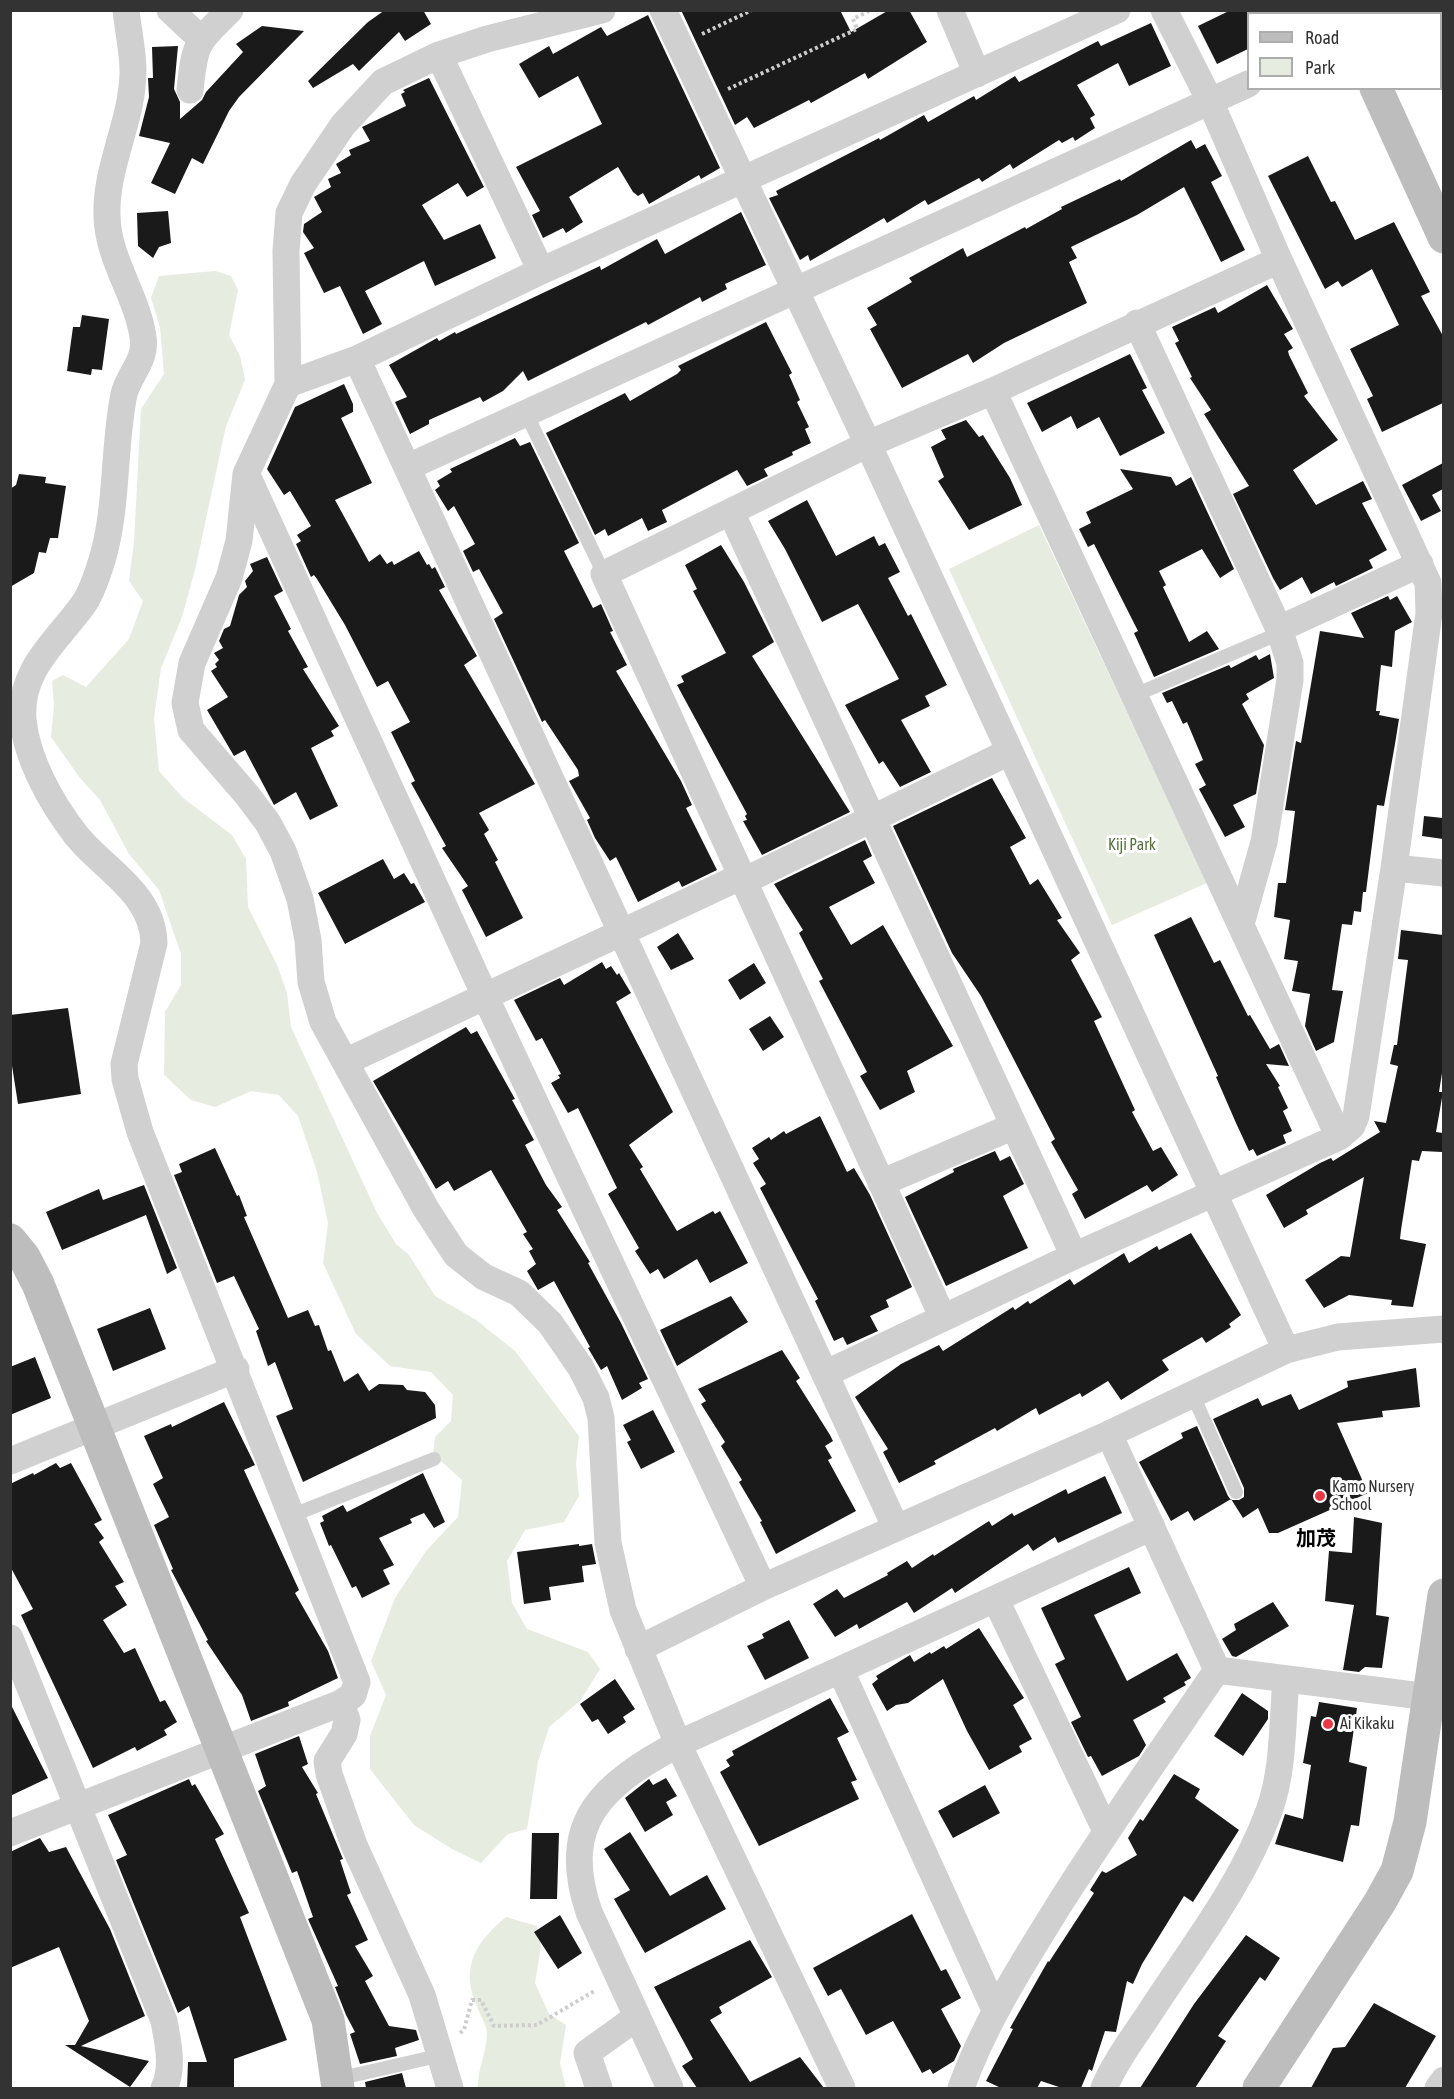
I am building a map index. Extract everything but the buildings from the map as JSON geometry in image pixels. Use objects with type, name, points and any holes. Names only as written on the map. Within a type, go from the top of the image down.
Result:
[{"type":"street","points":[[10,1833],[221,1748],[341,1703],[353,1695],[357,1682],[236,1369],[140,1132],[125,1079],[124,1064],[154,943],[152,925],[145,908],[131,890],[77,836],[62,813],[39,772],[29,747],[23,719],[29,675],[87,599],[102,560],[108,533],[125,390],[142,355],[144,340],[139,318],[110,244],[107,214],[133,72],[126,10]]},
{"type":"street","points":[[170,10],[201,39]]},
{"type":"street","points":[[190,90],[194,52],[201,39],[230,10]]},
{"type":"street","points":[[602,10],[487,39],[439,55],[383,82],[361,103],[303,184],[289,213],[286,251],[288,384],[246,474],[238,541],[230,578],[192,663],[185,703],[187,716],[197,739],[247,795],[268,823],[283,851],[300,899],[315,1001],[345,1062],[426,1209],[456,1255],[484,1277],[519,1293],[550,1323],[581,1368],[596,1398],[601,1418],[608,1543],[622,1610],[678,1744],[842,2088]]},
{"type":"street","points":[[663,10],[868,444],[1286,1350]]},
{"type":"street","points":[[950,10],[977,74]]},
{"type":"street","points":[[288,384],[357,359],[541,271],[744,182],[1117,10]]},
{"type":"street","points":[[826,1373],[1074,1256],[1339,1137],[1352,1126],[1356,1116],[1394,868],[1430,598],[1420,564],[1279,260],[1210,101],[1164,10]]},
{"type":"street","points":[[439,55],[541,271]]},
{"type":"street","points":[[408,467],[1247,84]]},
{"type":"street","points":[[1377,90],[1443,237]]},
{"type":"street","points":[[943,1318],[604,574],[868,444],[993,391],[1137,322],[1279,260]]},
{"type":"street","points":[[1137,322],[1279,631],[1290,663],[1290,680],[1264,842],[1241,924]]},
{"type":"street","points":[[357,359],[896,1528]]},
{"type":"street","points":[[993,391],[1339,1137]]},
{"type":"street","points":[[246,474],[484,996],[763,1587]]},
{"type":"street","points":[[731,512],[1074,1256]]},
{"type":"street","points":[[1279,631],[1420,564]]},
{"type":"street","points":[[345,1062],[1010,752]]},
{"type":"street","points":[[1394,868],[1443,873]]},
{"type":"street","points":[[881,1183],[1014,1126]]},
{"type":"street","points":[[10,1240],[24,1257],[38,1284],[328,2020],[338,2084]]},
{"type":"street","points":[[638,1649],[763,1587],[1109,1434],[1286,1350],[1338,1337],[1443,1329]]},
{"type":"street","points":[[10,1461],[236,1369]]},
{"type":"street","points":[[1109,1434],[1217,1670]]},
{"type":"street","points":[[670,2088],[636,2017],[580,1885],[578,1861],[583,1836],[597,1804],[618,1780],[636,1767],[678,1744],[1152,1527]]},
{"type":"street","points":[[1259,2088],[1380,1902],[1397,1871],[1410,1822],[1443,1595]]},
{"type":"street","points":[[996,1600],[1106,1831]]},
{"type":"street","points":[[10,1638],[164,2021],[170,2056],[168,2081],[164,2088]]},
{"type":"street","points":[[1217,1670],[1429,1697]]},
{"type":"street","points":[[961,2088],[995,2010],[1106,1831],[1217,1670]]},
{"type":"street","points":[[841,1671],[995,2010]]},
{"type":"street","points":[[1104,2088],[1137,2031],[1234,1885],[1254,1850],[1270,1808],[1278,1770],[1286,1680]]},
{"type":"street","points":[[341,1703],[347,1720],[344,1734],[327,1761],[329,1774],[354,1845],[422,1995],[442,2055],[450,2088]]},
{"type":"street","points":[[599,2088],[587,2053],[636,2017]]},
{"type":"street","points":[[1438,2088],[1443,2080]]},
{"type":"lane","points":[[526,413],[604,574]]},
{"type":"lane","points":[[1135,695],[1279,631]]},
{"type":"lane","points":[[1192,1393],[1236,1492]]},
{"type":"lane","points":[[293,1515],[434,1459]]},
{"type":"lane","points":[[338,2084],[442,2055]]},
{"type":"path","points":[[680,45],[752,10]]},
{"type":"path","points":[[705,100],[857,28],[853,19],[871,10]]},
{"type":"path","points":[[442,2055],[451,2050],[454,2037],[464,2030],[472,2001],[481,2000],[494,2026],[532,2026],[619,1978]]},
{"type":"green space","points":[[215,271],[231,276],[238,290],[229,335],[240,356],[245,380],[226,426],[195,570],[182,617],[161,668],[154,718],[159,771],[183,798],[232,835],[246,859],[248,907],[277,965],[287,993],[291,1027],[377,1213],[396,1244],[409,1255],[435,1296],[476,1320],[515,1351],[579,1436],[576,1464],[579,1496],[564,1522],[525,1530],[507,1561],[512,1603],[527,1629],[588,1652],[600,1669],[580,1701],[549,1727],[538,1762],[527,1829],[508,1834],[481,1863],[452,1849],[414,1825],[370,1769],[370,1736],[386,1695],[371,1661],[395,1598],[426,1551],[458,1517],[462,1480],[433,1454],[435,1437],[451,1421],[453,1395],[431,1372],[390,1366],[356,1334],[323,1263],[328,1223],[317,1172],[298,1116],[279,1095],[251,1091],[215,1107],[191,1100],[164,1075],[165,1012],[181,985],[181,954],[159,890],[129,854],[100,800],[80,778],[51,737],[54,706],[52,681],[63,675],[86,687],[129,639],[143,601],[129,581],[134,542],[141,409],[164,374],[160,327],[151,298],[159,276]]},
{"type":"green space","name":"Kiji Park","points":[[1039,525],[1207,883],[1112,925],[949,569]]},
{"type":"green space","points":[[506,1917],[537,1926],[541,1947],[535,1983],[549,2014],[566,2025],[560,2063],[566,2088],[478,2088],[487,2034],[472,1990],[471,1966],[474,1955],[487,1935]]},
{"type":"place","name":"Kamo Nursery School","points":[[1320,1496]]},
{"type":"place","name":"Ai Kikaku","points":[[1328,1724]]},
{"type":"district","name":"加茂","points":[[1316,1539]]}]
